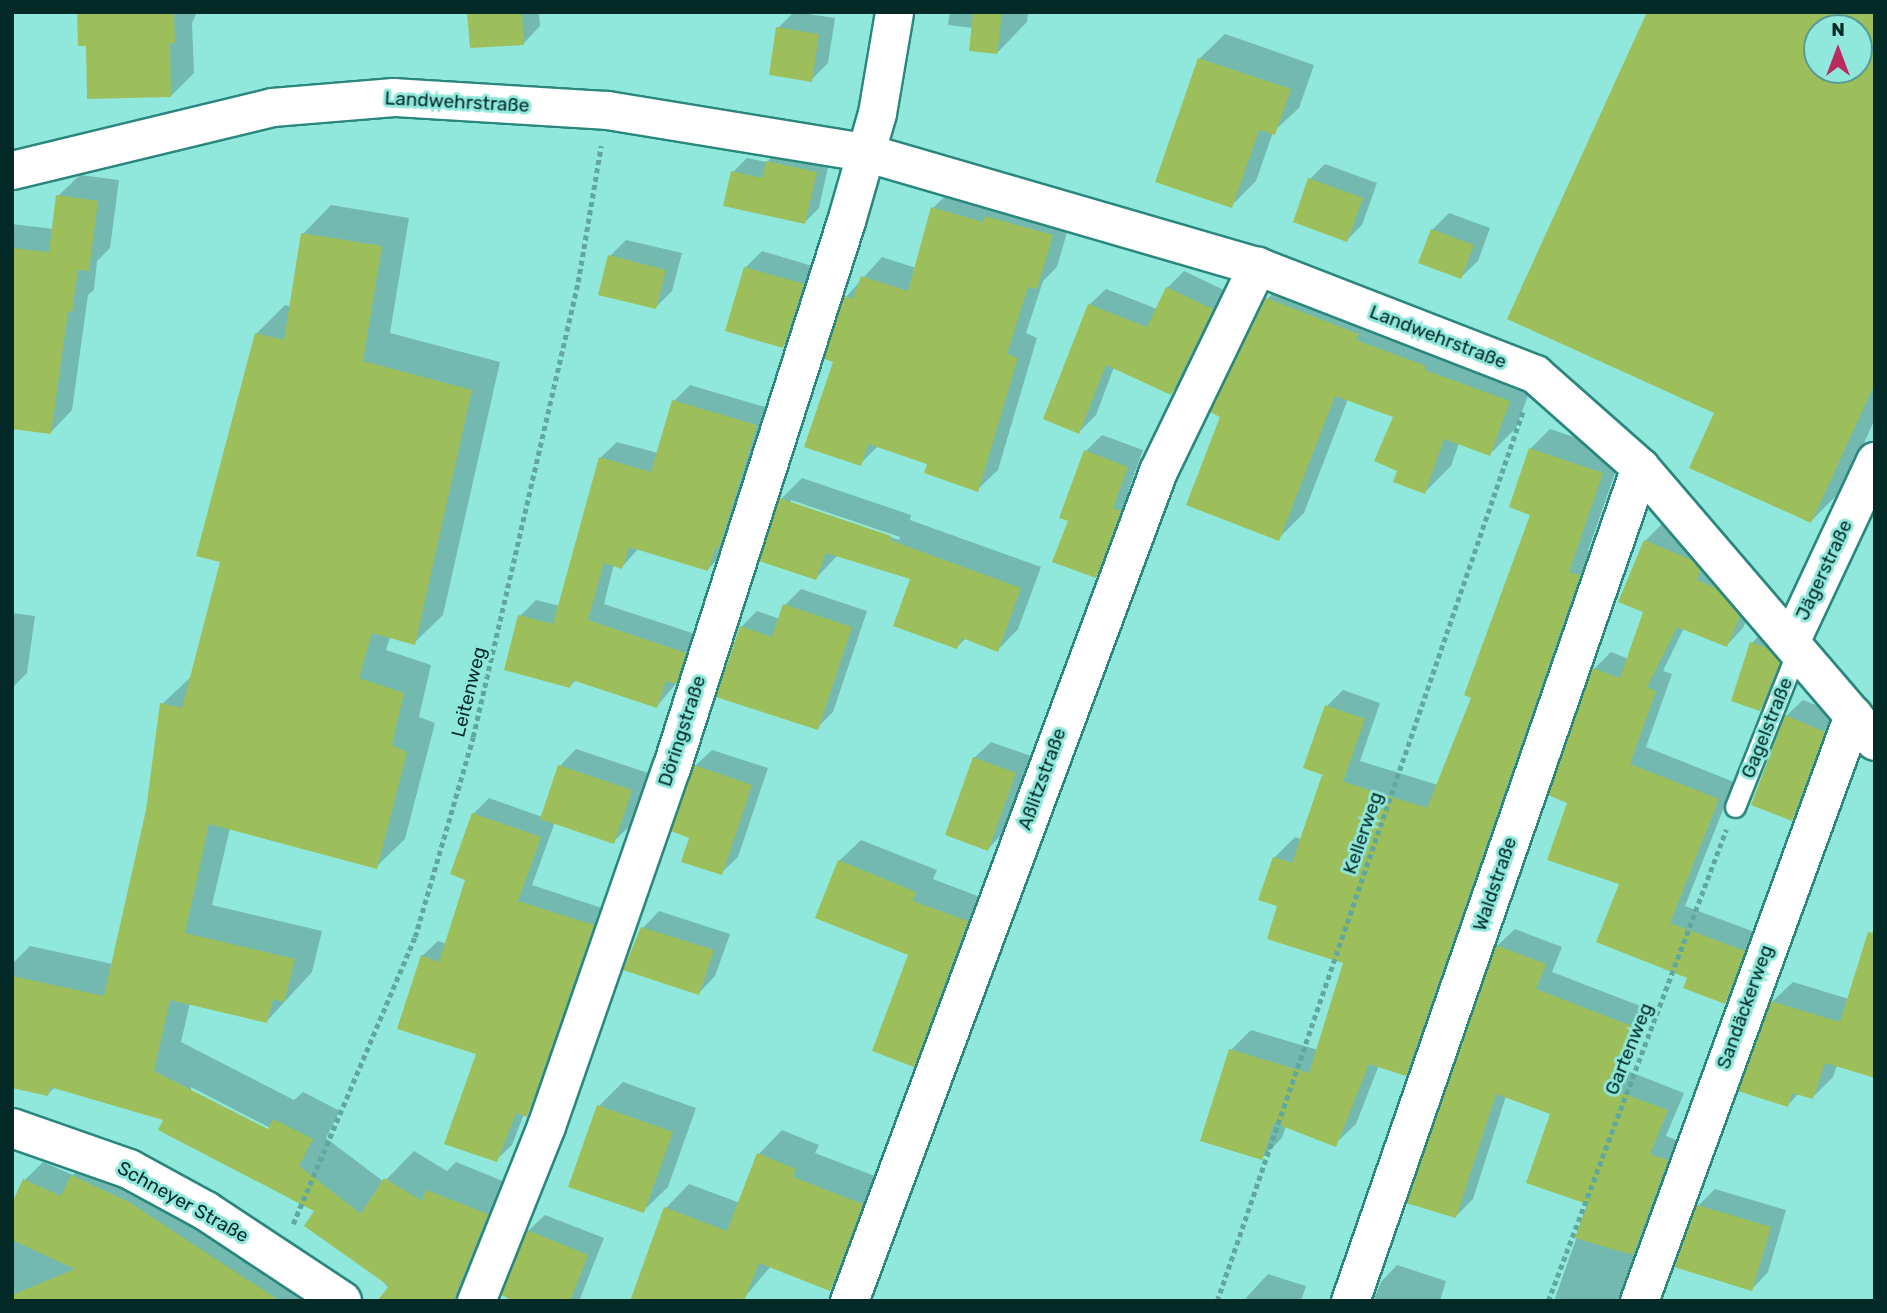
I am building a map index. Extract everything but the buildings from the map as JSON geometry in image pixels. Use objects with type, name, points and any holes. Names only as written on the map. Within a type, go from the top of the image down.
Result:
[{"type":"street","points":[[864,152],[877,113],[894,12]]},
{"type":"street","name":"Landwehrstraße","points":[[12,170],[272,107],[394,97],[607,110],[864,152],[1257,267],[1535,374],[1640,467],[1864,728]]},
{"type":"street","name":"Döringstraße","points":[[476,1301],[546,1126],[671,768],[846,220],[864,152]]},
{"type":"street","name":"Aßlitzstraße","points":[[849,1301],[1158,471],[1257,267]]},
{"type":"street","name":"Jägerstraße","points":[[1794,644],[1875,461]]},
{"type":"street","name":"Waldstraße","points":[[1350,1301],[1640,467]]},
{"type":"street","name":"Sandäckerweg","points":[[1639,1301],[1864,728]]},
{"type":"street","name":"Schneyer Straße","points":[[12,1128],[129,1169],[279,1258],[342,1301]]},
{"type":"lane","name":"Gagelstraße","points":[[1735,807],[1794,644]]},
{"type":"path","name":"Leitenweg","points":[[279,1258],[415,937],[473,737],[578,282],[607,110]]},
{"type":"path","name":"Kellerweg","points":[[1217,1301],[1535,374]]},
{"type":"path","name":"Gartenweg","points":[[1548,1301],[1735,807]]}]
